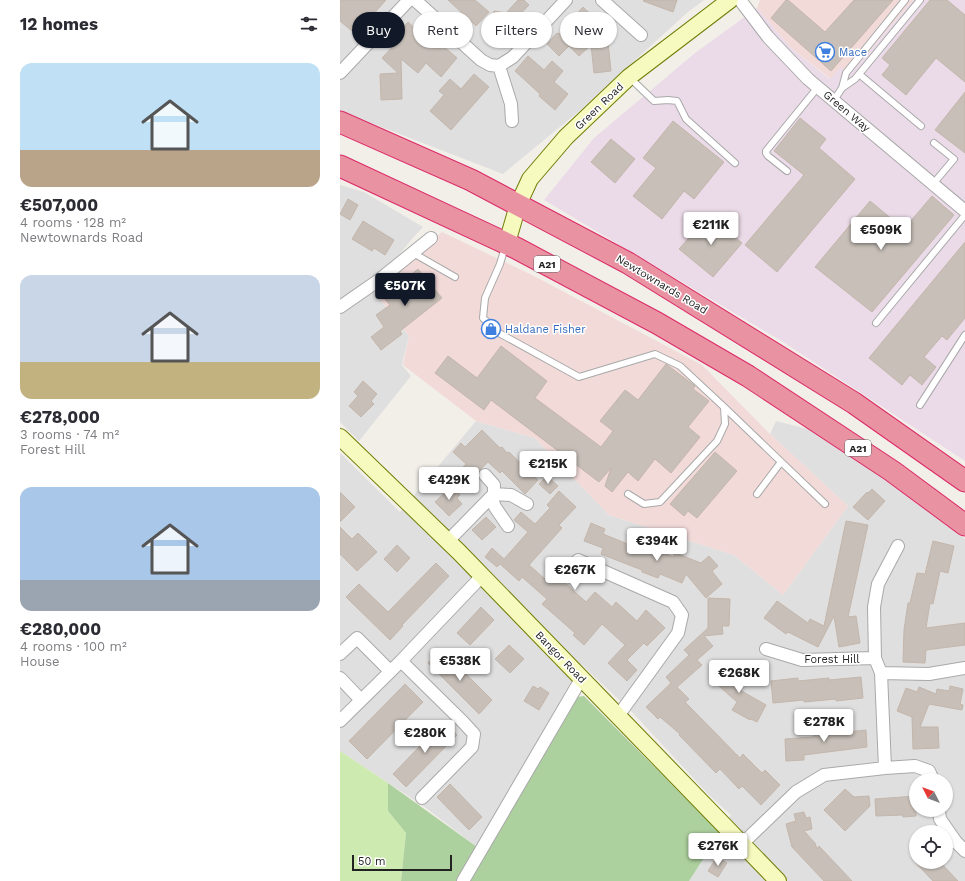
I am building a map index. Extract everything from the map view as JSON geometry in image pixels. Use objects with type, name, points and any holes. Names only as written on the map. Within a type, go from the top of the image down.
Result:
[{"type":"highway","name":"Newtownards Road","points":[[340,122],[471,180],[628,263],[854,402],[965,481]]},
{"type":"highway","name":"A21","points":[[340,166],[506,243],[657,323],[748,376],[892,471],[965,525]]},
{"type":"street","points":[[340,74],[409,0]]},
{"type":"street","points":[[414,0],[481,60],[490,65],[499,66],[513,57],[566,0]]},
{"type":"street","points":[[602,0],[641,35]]},
{"type":"street","name":"Green Road","points":[[506,243],[518,205],[530,179],[535,171],[566,137],[629,77],[730,0]]},
{"type":"street","name":"Green Way","points":[[740,0],[768,37],[808,79],[965,211]]},
{"type":"street","points":[[499,66],[511,104],[512,121]]},
{"type":"street","points":[[340,307],[379,280],[431,238]]},
{"type":"street","name":"Bangor Road","points":[[340,437],[448,541],[581,679],[743,843],[778,881]]},
{"type":"street","points":[[485,474],[494,485],[492,495],[495,506],[508,526]]},
{"type":"street","points":[[448,541],[492,495],[511,495],[527,504]]},
{"type":"street","name":"Forest Hill","points":[[885,768],[881,673],[875,658],[874,607],[878,584],[898,546]]},
{"type":"street","points":[[578,560],[672,602],[682,615],[678,634],[618,716]]},
{"type":"street","points":[[340,721],[401,661],[482,576]]},
{"type":"street","points":[[340,654],[357,638],[390,671]]},
{"type":"street","name":"Forest Hill","points":[[766,649],[802,660],[875,658]]},
{"type":"street","points":[[401,661],[474,734],[472,746],[422,798]]},
{"type":"street","points":[[881,673],[929,674],[965,668]]},
{"type":"street","points":[[340,678],[361,700]]},
{"type":"street","points":[[463,881],[581,679]]},
{"type":"street","points":[[743,843],[796,792],[824,775],[915,766],[929,771],[930,773]]},
{"type":"street","points":[[940,817],[940,820],[956,842],[965,851]]},
{"type":"lane","points":[[834,100],[842,88],[846,73],[905,0]]},
{"type":"lane","points":[[842,88],[855,79],[920,0]]},
{"type":"lane","points":[[859,74],[921,126]]},
{"type":"lane","points":[[629,77],[654,101],[668,100],[677,102],[686,119],[735,163]]},
{"type":"lane","points":[[787,171],[768,156],[766,151],[818,87]]},
{"type":"lane","points":[[933,184],[954,159],[934,143]]},
{"type":"lane","points":[[876,323],[965,215]]},
{"type":"lane","points":[[506,243],[500,264],[485,298],[483,318],[499,333],[579,377],[655,354],[680,366],[825,504]]},
{"type":"lane","points":[[413,253],[455,277]]},
{"type":"lane","points":[[920,404],[965,335]]},
{"type":"lane","points":[[628,494],[644,504],[660,502],[717,441],[725,424],[724,407]]},
{"type":"lane","points":[[757,494],[781,462]]},
{"type":"shaded area","points":[[340,0],[704,0],[688,12],[578,112],[503,174],[340,111]]},
{"type":"shaded area","points":[[760,0],[913,0],[850,74],[831,79],[791,48],[757,8]]},
{"type":"shaded area","points":[[913,0],[965,0],[965,461],[783,342],[544,200],[594,138],[695,53],[757,8],[791,48],[830,79],[841,67],[850,74]]},
{"type":"shaded area","points":[[340,185],[364,192],[423,227],[372,289],[409,336],[402,365],[411,376],[359,441],[340,422]]},
{"type":"shaded area","points":[[442,232],[534,276],[702,365],[770,434],[848,506],[783,595],[734,555],[609,515],[535,438],[476,421],[403,365],[409,336],[372,289]]},
{"type":"shaded area","points":[[476,421],[535,438],[609,515],[734,555],[783,595],[848,506],[770,434],[776,421],[811,430],[898,485],[965,539],[965,881],[689,881],[731,815],[710,796],[632,712],[581,664],[477,847],[426,808],[340,751],[340,453],[400,512]]},
{"type":"green space","points":[[584,696],[720,833],[689,881],[401,881],[406,833],[388,811],[388,783],[477,847],[576,697]]},
{"type":"green space","points":[[340,751],[388,783],[388,811],[406,833],[401,881],[340,881]]},
{"type":"building","points":[[340,0],[386,0],[375,12],[352,12],[352,31],[340,21]]},
{"type":"building","points":[[448,0],[475,0],[489,12],[481,12],[481,21],[476,26],[473,23],[473,12],[461,12]]},
{"type":"building","points":[[518,0],[524,0],[529,5],[522,12],[507,12]]},
{"type":"building","points":[[677,0],[673,12],[643,1]]},
{"type":"building","points":[[786,0],[788,0],[825,32],[854,0],[893,0],[831,71],[771,18]]},
{"type":"building","points":[[930,0],[947,0],[965,15],[965,82],[936,58],[906,95],[882,75],[890,65],[882,58]]},
{"type":"building","points":[[583,7],[588,12],[579,12]]},
{"type":"building","points":[[408,22],[413,26],[413,48],[445,48],[457,58],[441,77],[426,63],[418,73],[401,59],[402,99],[381,100],[380,74],[398,73],[382,58],[391,48],[405,48],[405,25]]},
{"type":"building","points":[[557,33],[560,33],[560,48],[567,48],[559,56],[551,48],[552,38]]},
{"type":"building","points":[[571,48],[588,48],[579,56]]},
{"type":"building","points":[[591,48],[609,48],[611,71],[594,73]]},
{"type":"building","points":[[528,56],[544,70],[552,61],[563,71],[554,82],[568,94],[555,110],[515,71]]},
{"type":"building","points":[[474,74],[489,87],[451,130],[430,111],[444,95],[439,91],[450,79],[461,89]]},
{"type":"building","points":[[965,92],[965,153],[935,130]]},
{"type":"building","points":[[800,118],[826,139],[819,148],[855,179],[777,272],[745,245],[804,175],[774,151]]},
{"type":"building","points":[[673,121],[724,162],[694,199],[684,191],[662,219],[633,196],[656,168],[643,158]]},
{"type":"building","points":[[611,139],[635,159],[615,183],[591,162]]},
{"type":"building","points":[[932,196],[954,215],[872,312],[815,267],[870,201],[904,229]]},
{"type":"building","points":[[348,199],[358,205],[350,220],[340,214]]},
{"type":"building","points":[[709,215],[742,243],[713,277],[679,249]]},
{"type":"building","points":[[363,221],[394,240],[385,255],[374,248],[372,251],[352,239]]},
{"type":"building","points":[[965,242],[965,318],[947,340],[942,336],[924,357],[936,367],[922,385],[910,375],[902,385],[869,358]]},
{"type":"building","points":[[418,269],[442,298],[400,331],[402,334],[381,350],[371,337],[384,327],[376,315],[390,305],[383,297]]},
{"type":"building","points":[[501,346],[547,381],[535,398],[601,447],[613,431],[600,421],[625,390],[638,400],[666,364],[695,386],[693,389],[709,401],[688,427],[700,437],[671,473],[655,459],[638,481],[628,472],[612,492],[605,486],[611,468],[599,482],[491,400],[484,410],[435,373],[448,356],[477,378]]},
{"type":"building","points":[[363,381],[377,394],[371,401],[374,404],[361,417],[349,406],[358,396],[354,392]]},
{"type":"building","points":[[482,430],[500,448],[502,447],[507,453],[509,452],[538,480],[525,494],[502,471],[500,473],[488,462],[462,488],[452,479],[466,464],[453,452],[461,443],[465,447]]},
{"type":"building","points":[[715,452],[737,471],[697,518],[688,511],[684,516],[670,504]]},
{"type":"building","points":[[547,476],[558,486],[550,494],[539,484]]},
{"type":"building","points":[[452,486],[460,495],[457,498],[462,504],[449,516],[435,502]]},
{"type":"building","points":[[872,489],[885,501],[868,520],[853,507],[867,492],[868,493]]},
{"type":"building","points":[[559,491],[576,507],[559,525],[562,528],[529,565],[545,579],[553,570],[586,602],[595,592],[612,607],[616,602],[637,621],[646,610],[665,628],[647,646],[644,643],[627,660],[637,670],[627,681],[608,663],[625,645],[602,624],[584,645],[573,635],[575,633],[542,604],[547,599],[522,577],[519,581],[500,564],[497,567],[485,557],[492,548],[504,559],[528,532],[514,520],[521,512],[535,524],[550,508],[547,505]]},
{"type":"building","points":[[340,492],[355,507],[340,522]]},
{"type":"building","points":[[486,517],[496,527],[482,540],[472,530]]},
{"type":"building","points":[[846,521],[868,525],[848,617],[856,616],[860,643],[839,647],[834,616],[818,647],[788,632],[786,634],[764,618],[777,601],[808,623],[810,619],[824,626]]},
{"type":"building","points":[[591,523],[605,529],[603,534],[650,553],[651,548],[673,557],[675,553],[701,563],[709,556],[718,566],[712,571],[722,584],[706,598],[686,574],[682,583],[660,574],[658,578],[601,554],[603,548],[584,541]]},
{"type":"building","points":[[340,527],[352,539],[358,533],[377,552],[357,571],[340,554]]},
{"type":"building","points":[[933,541],[954,546],[948,573],[940,571],[933,604],[930,603],[926,628],[965,623],[965,645],[926,650],[925,663],[903,662],[904,630],[908,603],[910,603],[917,573],[925,574]]},
{"type":"building","points":[[397,545],[410,558],[397,572],[384,559]]},
{"type":"building","points":[[436,563],[449,576],[402,625],[403,626],[390,640],[346,597],[359,584],[388,612]]},
{"type":"building","points":[[708,598],[730,599],[729,626],[722,626],[723,634],[704,636],[713,646],[697,660],[702,665],[677,687],[689,699],[685,702],[740,758],[743,754],[762,773],[765,770],[780,785],[761,805],[742,786],[739,789],[720,769],[716,773],[679,735],[680,734],[660,717],[658,719],[646,707],[671,683],[666,677],[689,655],[684,650],[708,628]]},
{"type":"building","points":[[481,607],[494,620],[470,645],[457,633]]},
{"type":"building","points":[[509,645],[524,659],[510,673],[495,659]]},
{"type":"building","points":[[441,649],[492,700],[479,714],[428,663]]},
{"type":"building","points":[[726,664],[747,682],[740,690],[766,705],[757,722],[751,719],[750,720],[732,710],[737,702],[711,679],[714,675],[716,677]]},
{"type":"building","points":[[861,677],[863,698],[836,701],[836,699],[804,702],[804,700],[773,703],[771,681],[798,678],[798,681]]},
{"type":"building","points":[[405,684],[423,702],[367,759],[349,741]]},
{"type":"building","points":[[533,686],[538,689],[540,687],[549,693],[539,710],[524,701]]},
{"type":"building","points":[[950,686],[963,689],[960,704],[963,705],[962,710],[929,704],[920,727],[938,727],[939,748],[913,749],[912,717],[897,711],[906,688],[917,692],[919,687],[936,694],[937,689],[949,691]]},
{"type":"building","points":[[444,721],[457,735],[406,787],[393,774]]},
{"type":"building","points":[[835,728],[836,733],[866,730],[867,747],[804,755],[804,760],[786,761],[785,739],[814,737],[814,730]]},
{"type":"building","points":[[450,784],[482,817],[469,830],[437,797]]},
{"type":"building","points":[[845,789],[854,797],[869,796],[870,806],[845,831],[824,810]]},
{"type":"building","points":[[909,797],[909,817],[903,817],[903,815],[876,816],[875,799]]},
{"type":"building","points":[[804,812],[806,818],[810,817],[812,829],[804,831],[815,843],[817,849],[819,846],[852,881],[824,881],[792,847],[786,824],[796,821],[794,814]]},
{"type":"building","points":[[717,857],[727,863],[718,877],[708,871]]},
{"type":"building","points":[[922,869],[947,869],[958,881],[933,881]]},
{"type":"place","name":"Mace","points":[[825,52]]},
{"type":"place","name":"Haldane Fisher","points":[[491,329]]}]
